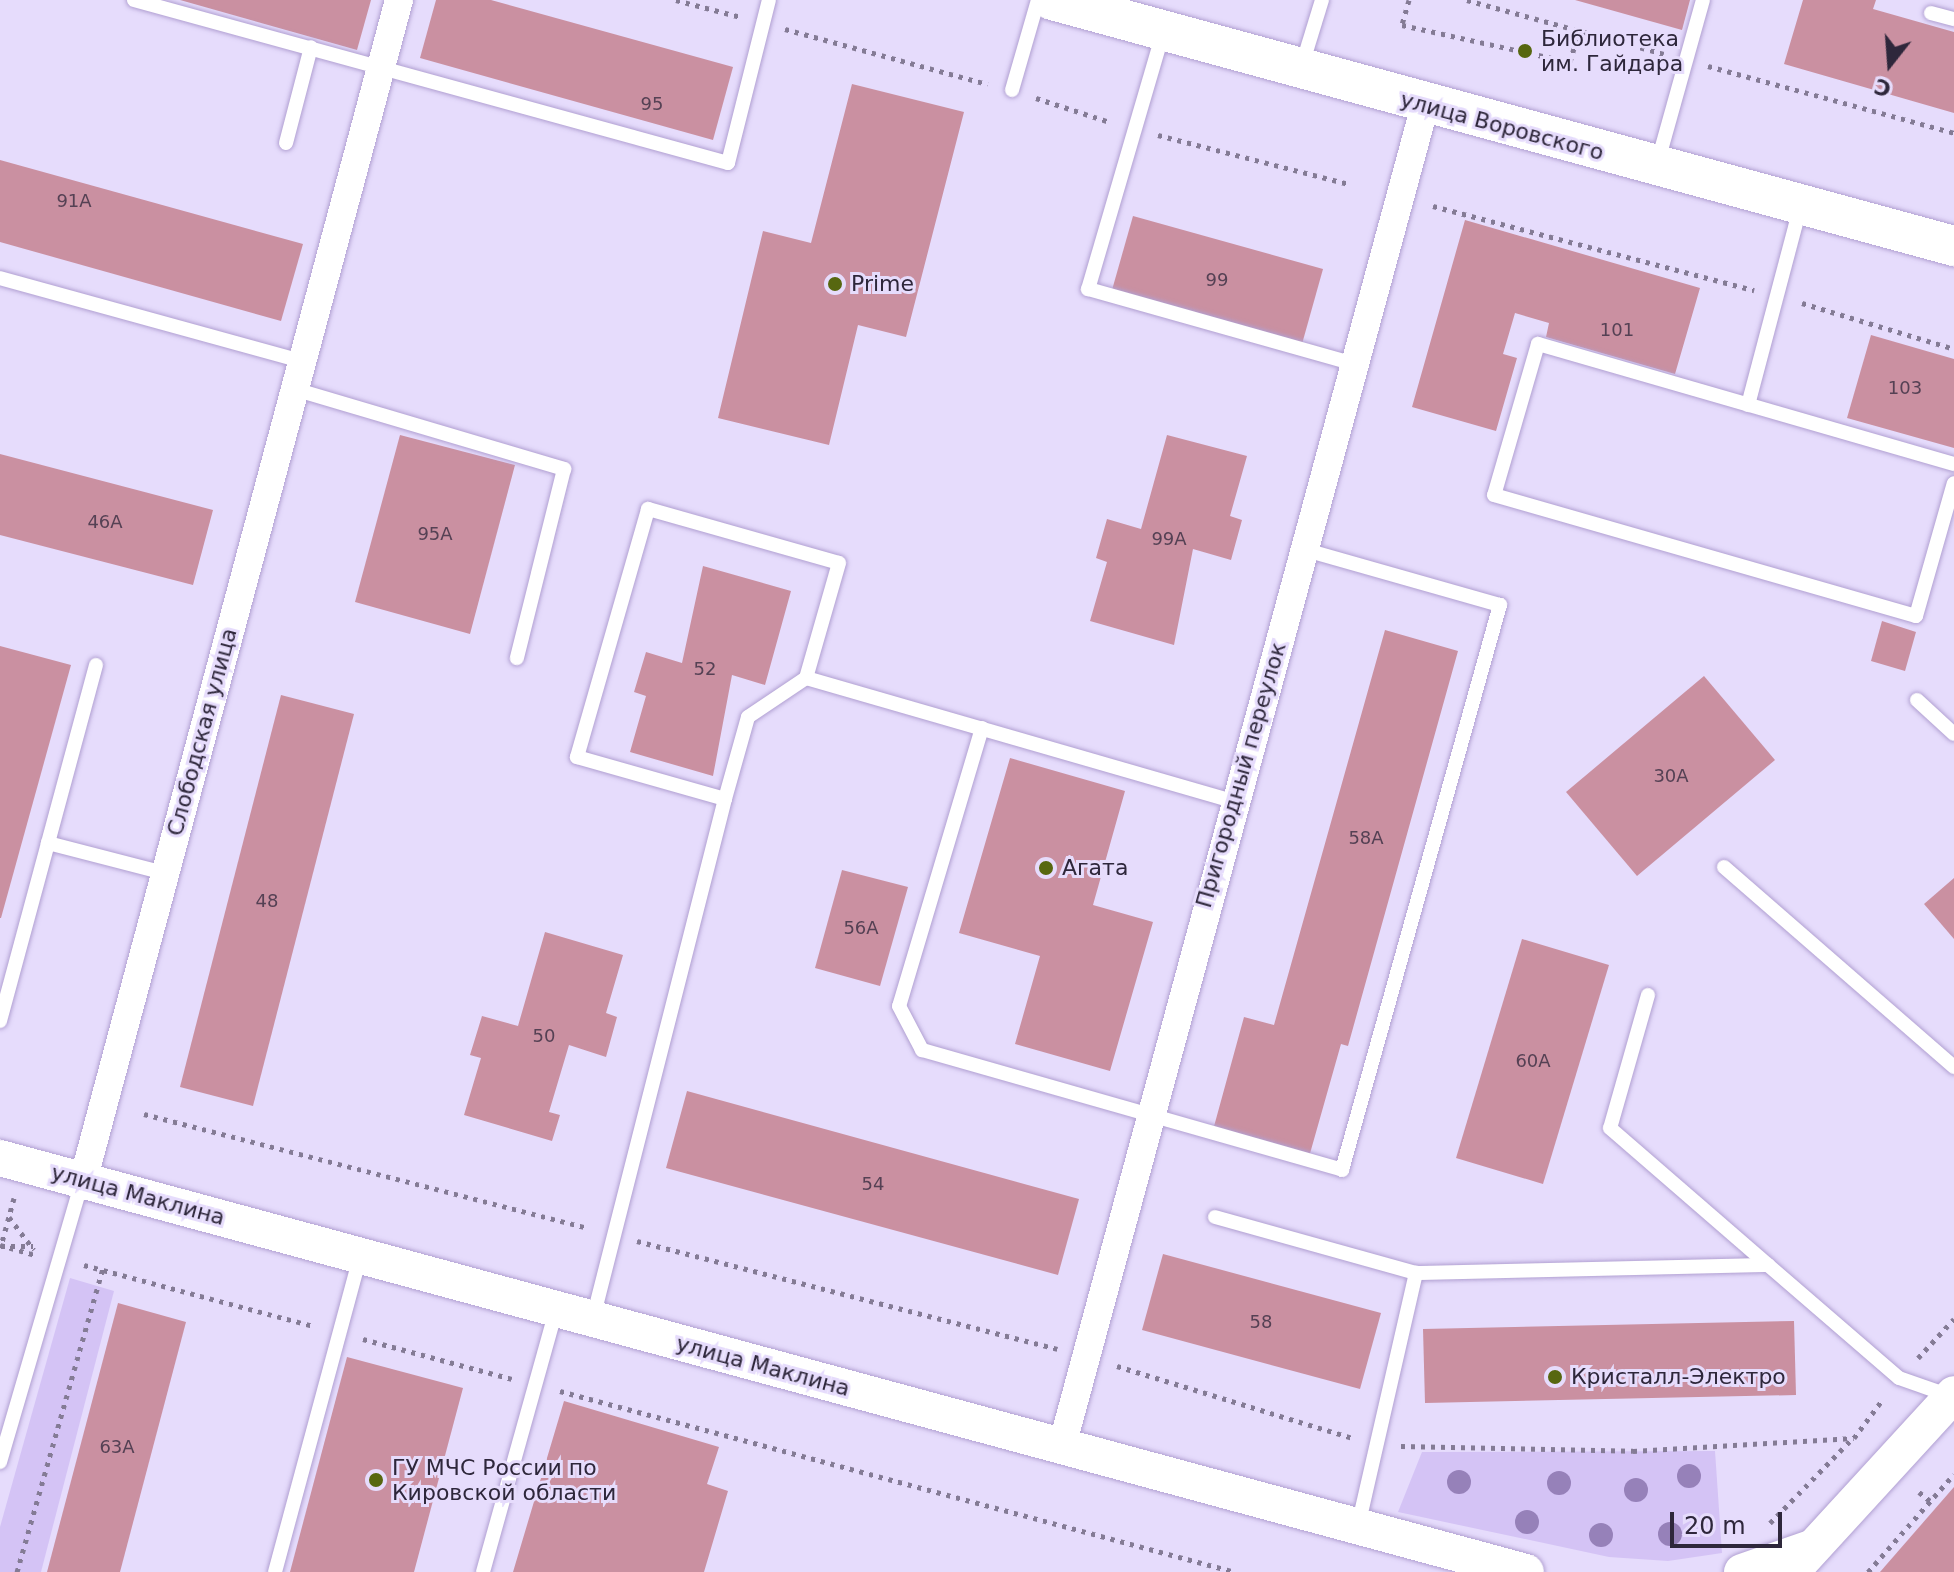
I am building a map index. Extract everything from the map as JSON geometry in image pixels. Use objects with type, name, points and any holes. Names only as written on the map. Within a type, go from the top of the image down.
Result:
[{"type":"main road","name":"улица Воровского","points":[[1052,0],[1425,105],[1954,246]]},
{"type":"street","name":"Слободская улица","points":[[83,1181],[399,0]]},
{"type":"street","name":"Пригородный переулок","points":[[1062,1446],[1147,1117],[1233,801],[1358,366],[1425,105]]},
{"type":"street","name":"улица Маклина","points":[[0,1158],[1526,1572]]},
{"type":"street","points":[[1742,1572],[1801,1560],[1953,1396]]},
{"type":"lane","points":[[134,0],[381,65],[728,163],[769,0]]},
{"type":"lane","points":[[1012,90],[1038,0]]},
{"type":"lane","points":[[1301,71],[1322,0]]},
{"type":"lane","points":[[1656,168],[1703,0]]},
{"type":"lane","points":[[1931,13],[1954,19]]},
{"type":"lane","points":[[1164,31],[1138,130],[1088,289],[1358,366]]},
{"type":"lane","points":[[286,143],[311,47]]},
{"type":"lane","points":[[1748,405],[1801,205]]},
{"type":"lane","points":[[0,278],[301,361]]},
{"type":"lane","points":[[1954,464],[1538,344],[1494,495],[1916,616],[1954,483]]},
{"type":"lane","points":[[294,389],[564,469],[517,658]]},
{"type":"lane","points":[[592,1321],[748,717],[806,678],[839,563],[648,509],[577,757],[725,799]]},
{"type":"lane","points":[[982,728],[899,1006],[922,1050],[1147,1117],[1342,1170],[1500,605],[1305,550]]},
{"type":"lane","points":[[0,1021],[96,665]]},
{"type":"lane","points":[[806,678],[1233,801]]},
{"type":"lane","points":[[1917,700],[1954,734]]},
{"type":"lane","points":[[48,843],[164,873]]},
{"type":"lane","points":[[1724,867],[1954,1067]]},
{"type":"lane","points":[[1648,995],[1610,1128],[1899,1378],[1953,1396]]},
{"type":"lane","name":"Слободская улица","points":[[0,1462],[8,1408],[60,1260],[83,1181]]},
{"type":"lane","points":[[1215,1217],[1416,1273],[1768,1265]]},
{"type":"lane","points":[[275,1572],[360,1256]]},
{"type":"lane","points":[[1358,1526],[1416,1273]]},
{"type":"lane","points":[[483,1572],[556,1311]]},
{"type":"path","points":[[676,0],[763,23]]},
{"type":"path","points":[[1409,0],[1402,25],[1570,62],[1579,31]]},
{"type":"path","points":[[809,36],[1012,90],[1138,130],[1349,184]]},
{"type":"path","points":[[1433,206],[1778,296],[1954,349]]},
{"type":"path","points":[[0,1245],[16,1193]]},
{"type":"path","points":[[9,1217],[33,1246],[34,1255]]},
{"type":"path","points":[[0,1245],[33,1246]]},
{"type":"path","points":[[0,1245],[103,1269],[1235,1572]]},
{"type":"path","points":[[17,1572],[103,1269]]},
{"type":"path","points":[[1760,1533],[1854,1438]]},
{"type":"path","points":[[1868,1572],[1954,1474]]},
{"type":"path","points":[[1919,1492],[1930,1501]]},
{"type":"shaded area","points":[[70,1278],[114,1291],[41,1572],[0,1572],[0,1527]]},
{"type":"shaded area","points":[[1715,1451],[1722,1553],[1668,1561],[1609,1557],[1398,1512],[1422,1452]]},
{"type":"building","points":[[180,0],[371,0],[357,50]]},
{"type":"building","points":[[436,0],[491,0],[733,67],[713,140],[420,58]]},
{"type":"building","points":[[1575,0],[1690,0],[1682,30]]},
{"type":"building","points":[[1803,0],[1876,0],[1873,9],[1954,32],[1954,113],[1784,64]]},
{"type":"building","name":"Prime","points":[[852,84],[964,112],[906,337],[858,325],[829,445],[718,418],[763,231],[811,243]]},
{"type":"building","points":[[0,160],[303,244],[281,321],[0,242]]},
{"type":"building","points":[[1133,216],[1323,269],[1302,344],[1112,290]]},
{"type":"building","points":[[1465,220],[1700,288],[1675,374],[1546,337],[1549,323],[1515,313],[1503,354],[1517,358],[1496,431],[1412,407]]},
{"type":"building","points":[[1871,335],[1954,359],[1954,448],[1847,418]]},
{"type":"building","points":[[400,435],[515,465],[470,634],[355,602]]},
{"type":"building","points":[[1167,435],[1247,456],[1230,516],[1242,520],[1231,560],[1193,549],[1174,645],[1090,621],[1107,562],[1096,558],[1107,519],[1141,529]]},
{"type":"building","points":[[0,454],[213,510],[193,585],[0,535]]},
{"type":"building","points":[[703,566],[791,591],[765,685],[732,675],[713,776],[630,752],[646,696],[634,692],[646,652],[682,663]]},
{"type":"building","points":[[1882,621],[1916,632],[1905,671],[1871,661]]},
{"type":"building","points":[[1385,630],[1458,651],[1348,1046],[1341,1044],[1309,1157],[1213,1130],[1244,1017],[1274,1025]]},
{"type":"building","points":[[0,646],[71,665],[1,918],[0,918]]},
{"type":"building","points":[[1704,676],[1775,760],[1637,876],[1566,792]]},
{"type":"building","points":[[281,695],[354,714],[253,1106],[180,1087]]},
{"type":"building","points":[[1010,758],[1125,791],[1093,905],[1153,922],[1110,1071],[1015,1044],[1040,956],[959,933]]},
{"type":"building","points":[[842,870],[908,887],[880,986],[815,968]]},
{"type":"building","points":[[1954,878],[1954,939],[1924,904]]},
{"type":"building","points":[[545,932],[623,955],[606,1013],[617,1017],[606,1057],[569,1045],[549,1112],[560,1115],[552,1141],[464,1115],[481,1058],[470,1055],[482,1016],[518,1026]]},
{"type":"building","points":[[1522,939],[1609,965],[1543,1184],[1456,1158]]},
{"type":"building","points":[[687,1091],[1079,1199],[1058,1275],[666,1168]]},
{"type":"building","points":[[1163,1254],[1381,1313],[1360,1389],[1142,1330]]},
{"type":"building","points":[[118,1303],[186,1322],[120,1572],[47,1572]]},
{"type":"building","points":[[1794,1321],[1796,1395],[1425,1403],[1423,1329]]},
{"type":"building","name":"ГУ МЧС России по Кировской области","points":[[347,1357],[463,1388],[414,1572],[290,1572]]},
{"type":"building","points":[[564,1401],[719,1447],[707,1484],[728,1491],[704,1572],[513,1572]]},
{"type":"building","points":[[1954,1487],[1954,1572],[1880,1572]]},
{"type":"place","name":"Библиотека им. Гайдара","points":[[1525,51]]},
{"type":"place","name":"Prime","points":[[835,284]]},
{"type":"place","name":"Агата","points":[[1046,868]]},
{"type":"place","name":"Кристалл-Электро","points":[[1555,1377]]},
{"type":"place","name":"ГУ МЧС России по Кировской области","points":[[376,1480]]}]
